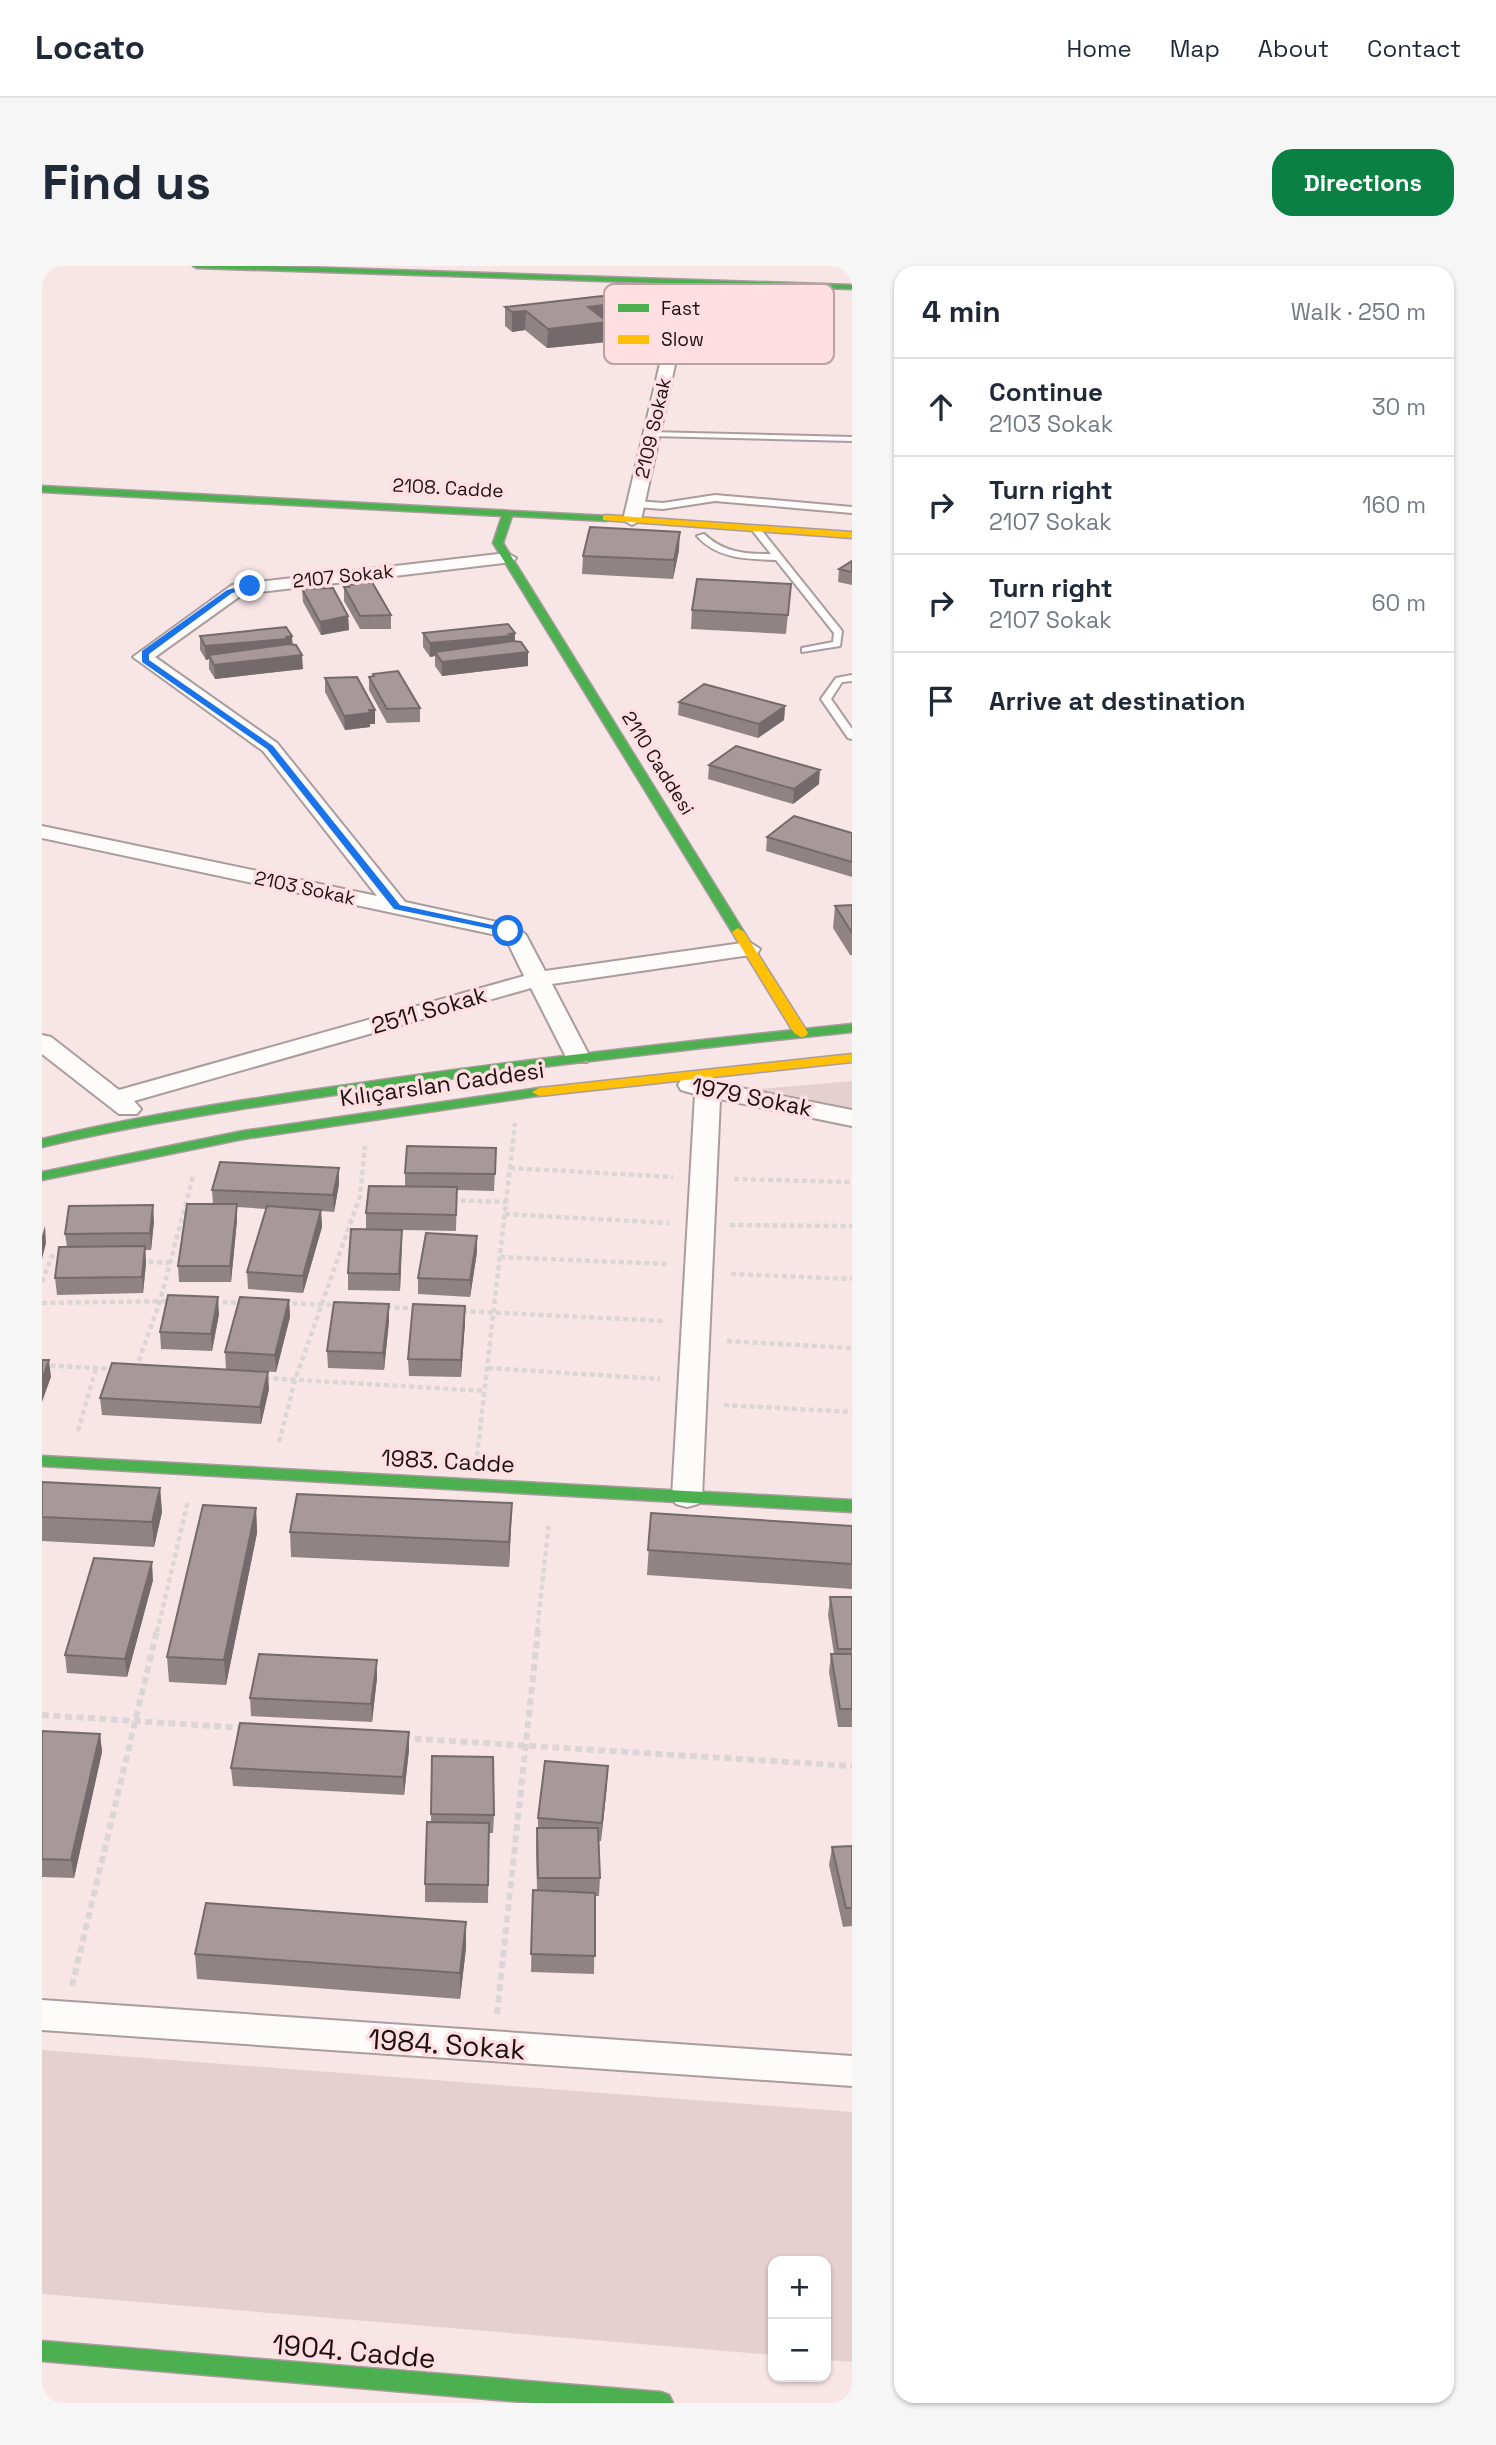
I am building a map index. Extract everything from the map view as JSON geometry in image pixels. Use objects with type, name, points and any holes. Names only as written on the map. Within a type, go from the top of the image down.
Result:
[{"type":"street","points":[[197,266],[758,284]]},
{"type":"street","points":[[834,286],[852,287]]},
{"type":"street","name":"2109 Sokak","points":[[634,512],[668,364]]},
{"type":"street","name":"2108. Cadde","points":[[42,489],[508,512],[634,512],[755,528],[852,535]]},
{"type":"street","name":"2110 Caddesi","points":[[508,512],[497,541],[801,1033]]},
{"type":"street","name":"2107 Sokak","points":[[397,907],[270,747],[143,657],[238,589],[507,558]]},
{"type":"street","name":"2103 Sokak","points":[[42,832],[508,931],[515,935],[578,1057]]},
{"type":"street","name":"2511 Sokak","points":[[115,1099],[538,979],[749,949]]},
{"type":"street","name":"Kılıçarslan Caddesi","points":[[42,1143],[142,1120],[578,1057],[852,1028]]},
{"type":"street","points":[[42,1042],[142,1120]]},
{"type":"street","name":"Kılıçarslan Caddesi","points":[[42,1176],[201,1144],[518,1095],[653,1077],[852,1058]]},
{"type":"street","name":"1979 Sokak","points":[[653,1077],[852,1118]]},
{"type":"street","points":[[687,1497],[708,1088]]},
{"type":"street","name":"1983. Cadde","points":[[42,1461],[852,1506]]},
{"type":"street","name":"1984. Sokak","points":[[54,2016],[852,2071]]},
{"type":"street","name":"1904. Cadde","points":[[42,2351],[661,2403]]},
{"type":"lane","points":[[652,434],[852,439]]},
{"type":"lane","points":[[634,512],[715,498],[852,510]]},
{"type":"lane","points":[[755,528],[839,633],[837,644],[805,650]]},
{"type":"lane","points":[[701,536],[711,548],[727,553],[776,557]]},
{"type":"lane","points":[[852,678],[839,680],[826,699],[852,736]]},
{"type":"path","points":[[474,1485],[518,1095]]},
{"type":"path","points":[[271,1474],[295,1380],[360,1196],[367,1117]]},
{"type":"path","points":[[136,1370],[160,1301],[201,1144]]},
{"type":"path","points":[[360,1196],[373,1197]]},
{"type":"path","points":[[440,1199],[506,1202]]},
{"type":"path","points":[[42,1282],[51,1256],[65,1257]]},
{"type":"path","points":[[500,1257],[852,1279]]},
{"type":"path","points":[[130,1261],[169,1263]]},
{"type":"path","points":[[42,1303],[173,1301]]},
{"type":"path","points":[[201,1302],[256,1303]]},
{"type":"path","points":[[283,1303],[350,1305]]},
{"type":"path","points":[[376,1307],[428,1309]]},
{"type":"path","points":[[454,1311],[493,1312],[852,1348]]},
{"type":"path","points":[[42,1365],[149,1371]]},
{"type":"path","points":[[69,1462],[96,1368]]},
{"type":"path","points":[[487,1368],[852,1412]]},
{"type":"path","points":[[255,1378],[485,1391]]},
{"type":"path","points":[[54,2016],[135,1721],[195,1470]]},
{"type":"path","points":[[493,2047],[553,1489]]},
{"type":"path","points":[[42,1716],[247,1728]]},
{"type":"path","points":[[400,1738],[852,1766]]},
{"type":"shaded area","points":[[852,1081],[852,1110],[748,1090]]},
{"type":"shaded area","points":[[42,2050],[852,2112],[852,2362],[831,2360],[831,2256],[768,2256],[768,2355],[42,2294]]},
{"type":"building","points":[[602,296],[604,305],[588,307],[604,319],[604,322],[548,329],[526,311],[512,312],[505,307]]},
{"type":"building","points":[[590,527],[680,532],[674,560],[583,556]]},
{"type":"building","points":[[852,561],[852,572],[839,569]]},
{"type":"building","points":[[697,579],[791,584],[788,615],[692,610]]},
{"type":"building","points":[[372,582],[391,615],[360,616],[344,587]]},
{"type":"building","points":[[333,588],[348,616],[320,622],[302,589]]},
{"type":"building","points":[[508,624],[515,633],[509,634],[511,636],[430,643],[423,633]]},
{"type":"building","points":[[286,627],[292,636],[286,637],[287,639],[205,646],[200,636]]},
{"type":"building","points":[[521,642],[528,652],[442,662],[435,652]]},
{"type":"building","points":[[296,645],[302,655],[214,665],[209,655]]},
{"type":"building","points":[[398,671],[420,708],[387,709],[369,677],[374,676],[373,674]]},
{"type":"building","points":[[357,677],[375,710],[344,716],[325,678]]},
{"type":"building","points":[[704,684],[785,706],[759,724],[679,702]]},
{"type":"building","points":[[736,746],[820,770],[794,789],[709,765]]},
{"type":"building","points":[[794,816],[852,833],[852,862],[767,837]]},
{"type":"building","points":[[852,905],[852,933],[835,906]]},
{"type":"building","points":[[407,1146],[496,1148],[495,1174],[405,1173]]},
{"type":"building","points":[[220,1162],[339,1168],[333,1195],[212,1190]]},
{"type":"building","points":[[369,1186],[457,1187],[456,1215],[366,1213]]},
{"type":"building","points":[[187,1204],[237,1204],[230,1266],[178,1266]]},
{"type":"building","points":[[153,1205],[150,1233],[65,1234],[69,1206]]},
{"type":"building","points":[[267,1206],[321,1210],[303,1276],[247,1272]]},
{"type":"building","points":[[351,1229],[402,1230],[399,1274],[348,1273]]},
{"type":"building","points":[[426,1233],[477,1236],[470,1280],[418,1278]]},
{"type":"building","points":[[145,1246],[142,1277],[55,1278],[59,1247]]},
{"type":"building","points":[[168,1295],[218,1297],[211,1334],[160,1332]]},
{"type":"building","points":[[240,1297],[289,1300],[275,1355],[225,1352]]},
{"type":"building","points":[[334,1302],[389,1304],[383,1353],[327,1351]]},
{"type":"building","points":[[413,1304],[465,1306],[461,1360],[408,1359]]},
{"type":"building","points":[[42,1360],[49,1360],[42,1380]]},
{"type":"building","points":[[112,1363],[268,1372],[260,1407],[100,1398]]},
{"type":"building","points":[[42,1482],[160,1488],[152,1522],[42,1517]]},
{"type":"building","points":[[297,1494],[512,1503],[509,1542],[290,1532]]},
{"type":"building","points":[[203,1505],[256,1508],[224,1660],[167,1657]]},
{"type":"building","points":[[651,1513],[852,1526],[852,1564],[648,1550]]},
{"type":"building","points":[[94,1558],[152,1562],[125,1659],[65,1655]]},
{"type":"building","points":[[830,1597],[852,1597],[852,1649],[838,1649]]},
{"type":"building","points":[[259,1654],[377,1660],[371,1704],[250,1698]]},
{"type":"building","points":[[831,1654],[852,1654],[852,1709],[840,1709]]},
{"type":"building","points":[[240,1723],[409,1732],[403,1777],[231,1768]]},
{"type":"building","points":[[42,1731],[100,1734],[71,1860],[42,1859]]},
{"type":"building","points":[[432,1756],[493,1757],[494,1815],[431,1814]]},
{"type":"building","points":[[545,1761],[608,1766],[602,1823],[538,1818]]},
{"type":"building","points":[[427,1822],[489,1823],[488,1885],[425,1884]]},
{"type":"building","points":[[537,1828],[598,1828],[600,1878],[538,1878]]},
{"type":"building","points":[[852,1846],[852,1908],[846,1908],[832,1847]]},
{"type":"building","points":[[533,1890],[595,1893],[595,1956],[531,1954]]},
{"type":"building","points":[[206,1903],[466,1922],[460,1973],[195,1954]]},
{"type":"traffic: fast","points":[[197,266],[758,284]]},
{"type":"traffic: fast","points":[[834,286],[852,287]]},
{"type":"traffic: fast","points":[[42,489],[606,518]]},
{"type":"traffic: fast","points":[[508,512],[498,543],[738,932]]},
{"type":"traffic: fast","points":[[42,1143],[190,1113],[404,1081],[596,1056],[852,1028]]},
{"type":"traffic: fast","points":[[42,1176],[243,1135],[539,1092]]},
{"type":"traffic: fast","points":[[42,1461],[852,1506]]},
{"type":"traffic: fast","points":[[42,2351],[661,2403]]},
{"type":"traffic: slow","points":[[606,518],[852,535]]},
{"type":"traffic: slow","points":[[738,932],[801,1033]]},
{"type":"traffic: slow","points":[[539,1092],[852,1058]]},
{"type":"route","points":[[250,586],[229,592],[145,653],[145,661],[270,747],[397,907],[508,931]]}]
